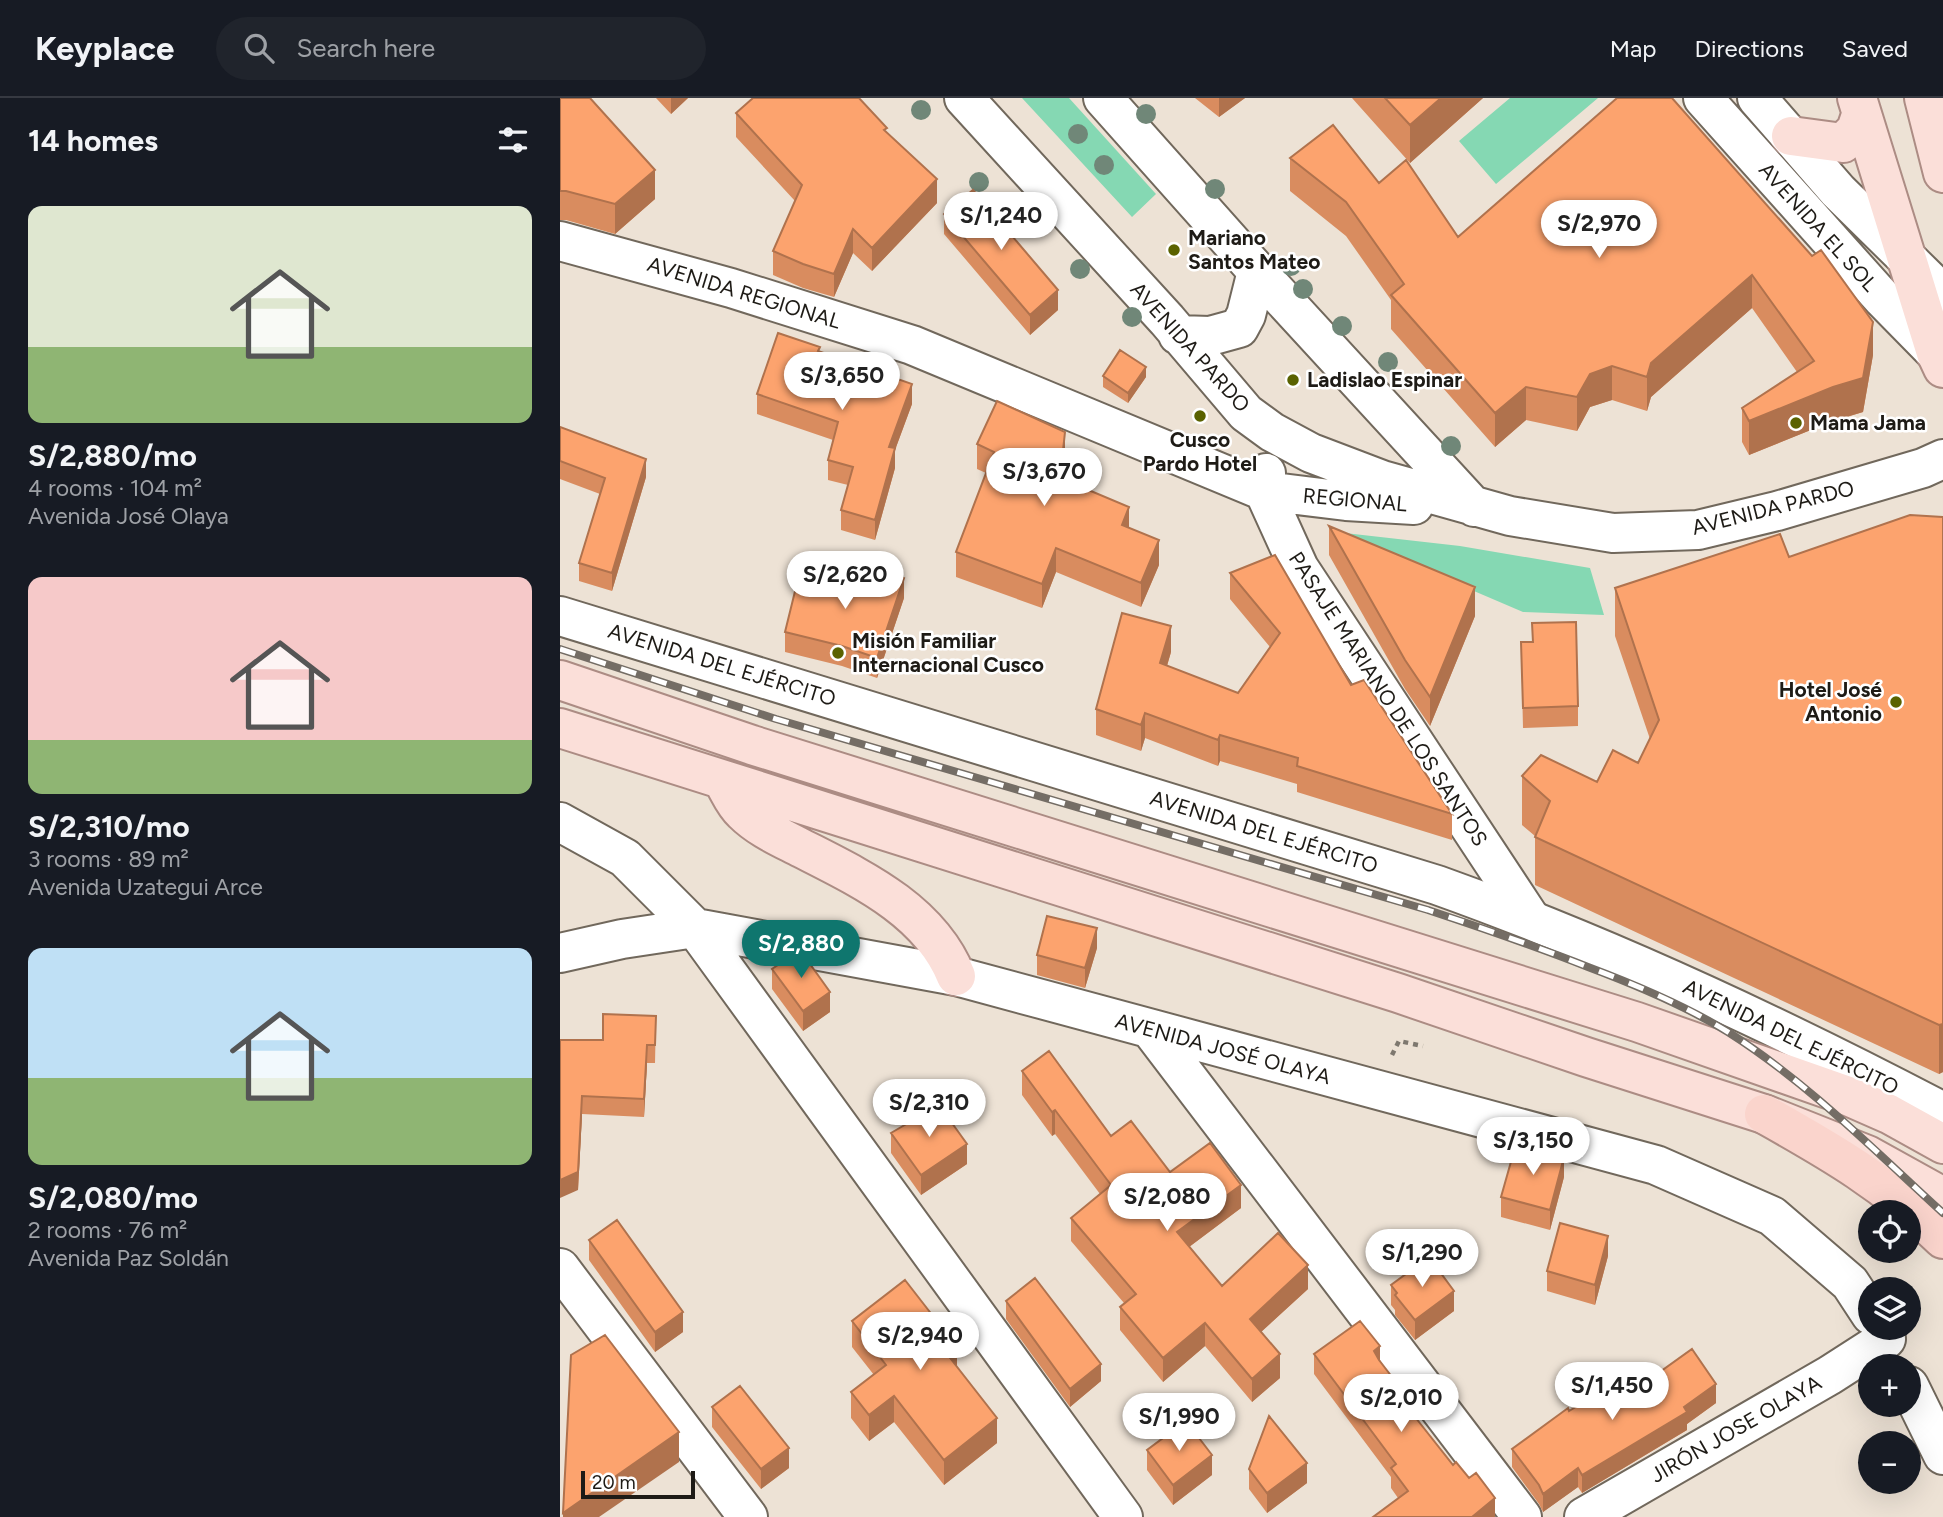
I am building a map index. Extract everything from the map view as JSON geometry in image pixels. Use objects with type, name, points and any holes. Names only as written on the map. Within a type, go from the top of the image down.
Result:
[{"type":"highway","points":[[1764,1114],[1844,1158],[1919,1216],[1943,1240]]},
{"type":"main road","points":[[1924,98],[1943,173]]},
{"type":"main road","points":[[1859,107],[1939,360]]},
{"type":"main road","points":[[1791,136],[1843,143],[1856,131],[1859,107]]},
{"type":"main road","name":"AVENIDA DEL EJÉRCITO","points":[[560,680],[765,749],[1637,1022],[1848,1096],[1889,1114],[1943,1144]]},
{"type":"main road","points":[[560,728],[1398,992],[1586,1057],[1764,1114],[1867,1155],[1943,1197]]},
{"type":"main road","points":[[723,781],[740,810],[759,827],[872,884],[926,927],[948,956],[956,976]]},
{"type":"street","name":"AVENIDA PARDO","points":[[964,98],[1167,320],[1246,413],[1272,432],[1311,453],[1382,480],[1475,508],[1613,533],[1698,530],[1777,511],[1923,468],[1943,459]]},
{"type":"street","points":[[1103,98],[1257,271],[1475,508]]},
{"type":"street","name":"AVENIDA EL SOL","points":[[1703,98],[1939,360]]},
{"type":"street","name":"AVENIDA EL SOL","points":[[1757,98],[1839,191],[1943,295]]},
{"type":"street","name":"AVENIDA REGIONAL","points":[[560,241],[732,288],[912,345],[1251,485]]},
{"type":"street","points":[[1178,335],[1210,336],[1239,328],[1246,315],[1257,271]]},
{"type":"street","points":[[1251,485],[1272,432]]},
{"type":"street","name":"REGIONAL","points":[[1251,485],[1346,501],[1475,508]]},
{"type":"street","name":"PASAJE MARIANO DE LOS SANTOS","points":[[1251,485],[1299,568],[1530,918]]},
{"type":"street","name":"AVENIDA DEL EJÉRCITO","points":[[560,616],[1437,885],[1530,918],[1743,1013],[1857,1067],[1943,1112]]},
{"type":"street","points":[[560,822],[625,858],[695,928],[1123,1517]]},
{"type":"street","name":"AVENIDA JOSÉ OLAYA","points":[[560,953],[622,939],[695,928],[956,976],[1656,1165],[1772,1216],[1850,1283],[1858,1296]]},
{"type":"street","points":[[1151,1030],[1522,1517]]},
{"type":"street","points":[[560,1268],[748,1517]]},
{"type":"street","name":"JIRÓN JOSE OLAYA","points":[[1584,1517],[1830,1375],[1880,1340]]},
{"type":"street","points":[[1921,1410],[1943,1455]]},
{"type":"path","points":[[1373,1090],[1399,1041],[1431,1047]]},
{"type":"green space","points":[[1022,98],[1069,98],[1156,194],[1132,217]]},
{"type":"green space","points":[[1510,98],[1598,98],[1496,184],[1459,141]]},
{"type":"green space","points":[[1336,532],[1460,546],[1590,568],[1604,615],[1523,612]]},
{"type":"building","points":[[560,98],[590,98],[655,170],[615,204],[560,191]]},
{"type":"building","points":[[753,98],[859,98],[887,128],[884,130],[937,179],[872,248],[853,229],[834,274],[773,251],[802,185],[736,113]]},
{"type":"building","points":[[1385,98],[1441,98],[1410,125]]},
{"type":"building","points":[[1617,98],[1672,98],[1812,256],[1821,250],[1873,322],[1863,378],[1833,387],[1749,421],[1742,408],[1814,361],[1752,275],[1651,363],[1647,377],[1612,366],[1590,374],[1577,397],[1526,387],[1495,413],[1391,295],[1404,284],[1346,202],[1290,158],[1333,125],[1379,183],[1406,160],[1458,237]]},
{"type":"building","points":[[973,190],[1058,290],[1030,315],[944,214]]},
{"type":"building","points":[[778,333],[820,347],[818,351],[912,384],[889,447],[895,448],[875,520],[841,510],[853,467],[828,460],[838,422],[757,394]]},
{"type":"building","points":[[1120,350],[1146,367],[1128,393],[1103,376]]},
{"type":"building","points":[[997,401],[1065,432],[1060,478],[1129,507],[1122,525],[1159,540],[1141,583],[1056,548],[1042,584],[956,552],[994,452],[977,444]]},
{"type":"building","points":[[560,427],[646,459],[612,573],[579,563],[605,478],[560,461]]},
{"type":"building","points":[[1910,515],[1943,517],[1943,1024],[1939,1025],[1535,837],[1550,801],[1522,776],[1541,755],[1597,782],[1613,750],[1638,763],[1659,720],[1615,588],[1780,534],[1789,557]]},
{"type":"building","points":[[1329,526],[1475,587],[1430,697],[1405,660]]},
{"type":"building","points":[[1275,555],[1351,685],[1364,680],[1452,814],[1297,766],[1298,758],[1220,735],[1218,740],[1145,713],[1141,725],[1096,709],[1122,613],[1171,626],[1160,663],[1238,693],[1280,633],[1230,573]]},
{"type":"building","points":[[875,568],[904,578],[877,658],[785,632],[800,571],[868,589]]},
{"type":"building","points":[[1576,622],[1578,706],[1523,708],[1521,642],[1533,642],[1532,623]]},
{"type":"building","points":[[1047,916],[1097,928],[1085,968],[1037,955]]},
{"type":"building","points":[[800,950],[830,992],[803,1011],[772,969]]},
{"type":"building","points":[[603,1014],[656,1016],[655,1045],[647,1045],[644,1099],[582,1096],[578,1172],[560,1180],[560,1040],[603,1040]]},
{"type":"building","points":[[1049,1051],[1111,1136],[1131,1121],[1170,1172],[1210,1143],[1241,1185],[1177,1232],[1222,1286],[1278,1233],[1308,1265],[1250,1319],[1280,1354],[1252,1379],[1205,1323],[1163,1358],[1120,1307],[1136,1294],[1071,1218],[1111,1185],[1022,1071]]},
{"type":"building","points":[[939,1105],[967,1144],[921,1175],[891,1133]]},
{"type":"building","points":[[1516,1144],[1564,1157],[1550,1210],[1501,1197]]},
{"type":"building","points":[[617,1220],[683,1312],[655,1332],[589,1240]]},
{"type":"building","points":[[1560,1223],[1608,1236],[1595,1285],[1547,1271]]},
{"type":"building","points":[[1429,1257],[1454,1291],[1415,1320],[1395,1295],[1397,1293],[1391,1285]]},
{"type":"building","points":[[1035,1278],[1101,1364],[1070,1389],[1006,1301]]},
{"type":"building","points":[[905,1280],[957,1347],[947,1354],[997,1418],[944,1460],[894,1396],[869,1415],[851,1392],[886,1365],[852,1321]]},
{"type":"building","points":[[1360,1321],[1380,1346],[1374,1351],[1379,1360],[1409,1399],[1404,1403],[1453,1465],[1456,1462],[1469,1478],[1476,1473],[1495,1498],[1472,1517],[1373,1517],[1408,1491],[1391,1468],[1396,1464],[1314,1354]]},
{"type":"building","points":[[605,1335],[679,1432],[563,1513],[571,1355]]},
{"type":"building","points":[[1692,1349],[1716,1384],[1684,1407],[1687,1412],[1582,1475],[1578,1468],[1543,1494],[1512,1449],[1568,1408],[1569,1411],[1620,1380],[1629,1394]]},
{"type":"building","points":[[740,1386],[789,1448],[761,1469],[712,1407]]},
{"type":"building","points":[[1269,1416],[1307,1463],[1267,1493],[1249,1469]]},
{"type":"building","points":[[1186,1421],[1212,1455],[1173,1485],[1147,1450]]},
{"type":"railway","points":[[560,649],[776,719],[1428,910],[1624,981],[1694,1013],[1757,1052],[1813,1095],[1943,1213]]},
{"type":"place","name":"Mariano Santos Mateo","points":[[1174,250]]},
{"type":"place","name":"Ladislao Espinar","points":[[1293,380]]},
{"type":"place","name":"Cusco Pardo Hotel","points":[[1200,416]]},
{"type":"place","name":"Mama Jama","points":[[1796,423]]},
{"type":"place","name":"Misión Familiar Internacional Cusco","points":[[838,653]]},
{"type":"place","name":"Hotel José Antonio","points":[[1896,702]]}]
